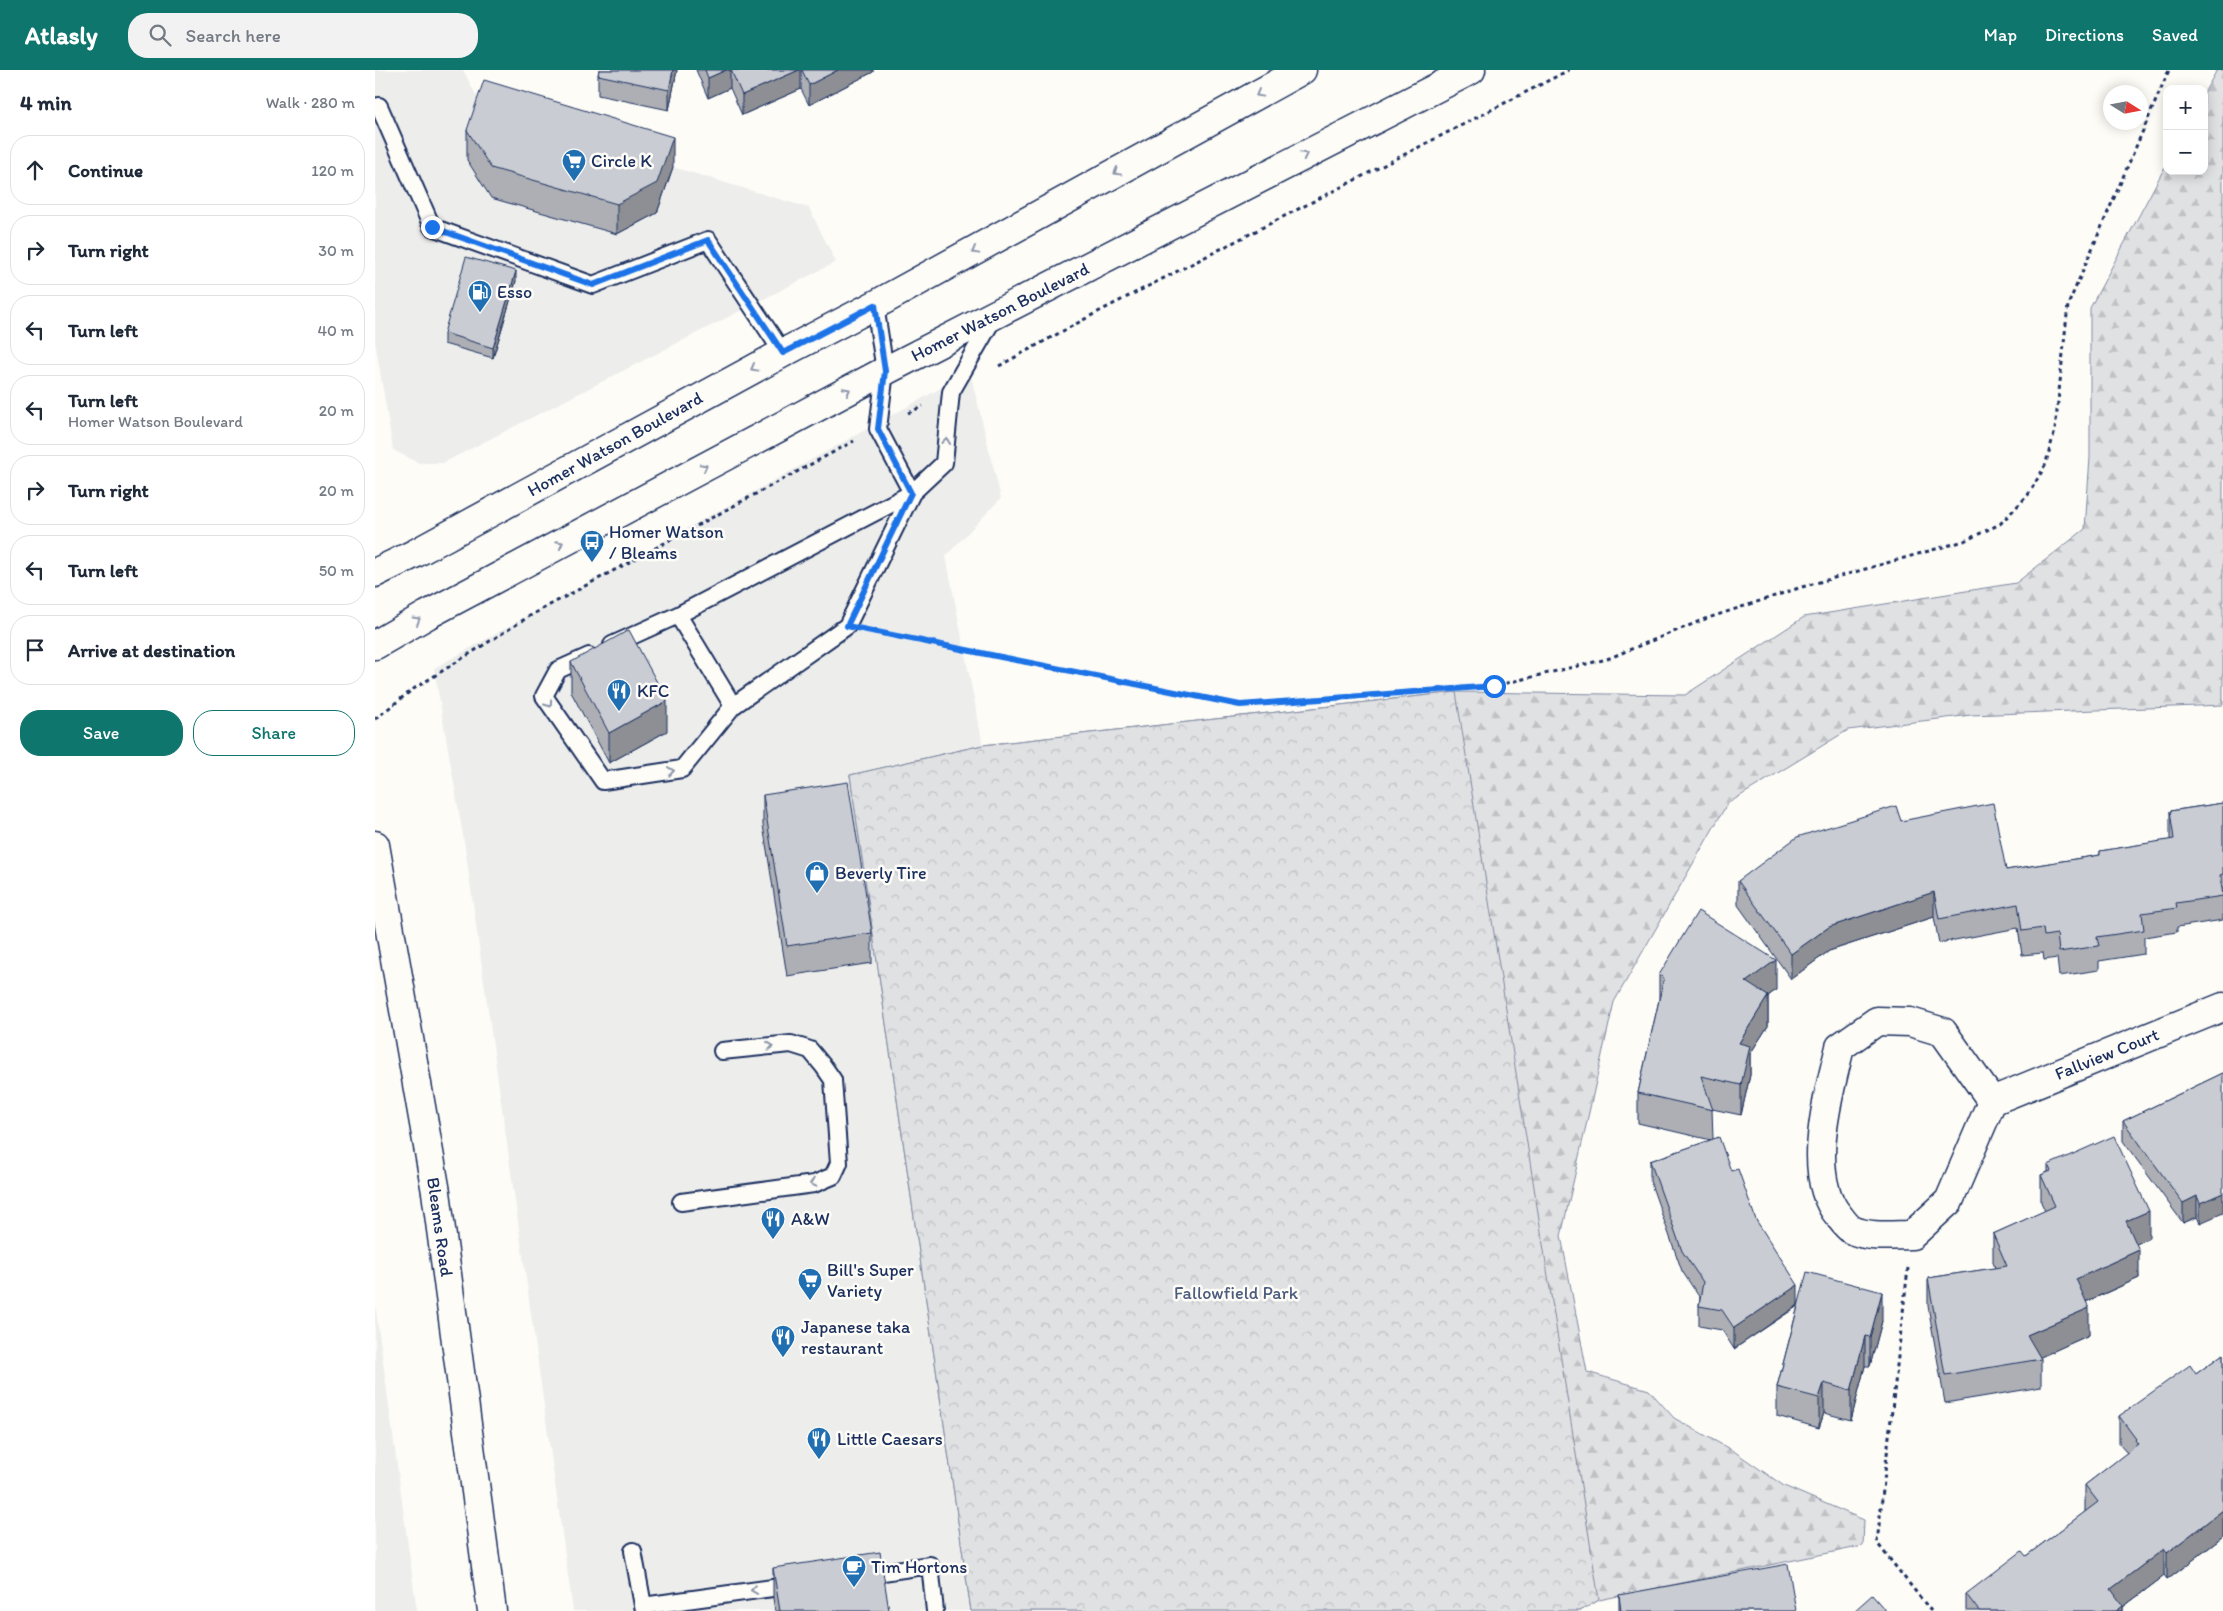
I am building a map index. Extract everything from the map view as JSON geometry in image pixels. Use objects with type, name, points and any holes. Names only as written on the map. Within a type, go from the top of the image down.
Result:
[{"type":"main road","name":"Homer Watson Boulevard","points":[[375,573],[414,554],[875,305],[1302,70]]},
{"type":"main road","name":"Homer Watson Boulevard","points":[[375,645],[427,615],[885,371],[1471,70]]},
{"type":"main road","name":"Bleams Road","points":[[375,845],[436,1192],[493,1611]]},
{"type":"main road","name":"Fallview Court","points":[[1992,1101],[2223,1007]]},
{"type":"main road","points":[[1877,1020],[1910,1022],[1943,1032],[1992,1101],[1949,1201],[1912,1235],[1881,1236],[1851,1230],[1830,1205],[1821,1175],[1824,1114],[1840,1047],[1877,1020]]},
{"type":"lane","points":[[375,107],[379,106],[432,227],[593,285],[708,240],[783,353]]},
{"type":"lane","points":[[875,305],[885,371],[878,429],[911,493]]},
{"type":"lane","points":[[911,493],[847,626],[733,706],[682,769],[603,781],[543,696],[558,670],[678,614],[911,493],[944,463],[951,392],[995,316]]},
{"type":"lane","points":[[678,614],[733,706]]},
{"type":"lane","points":[[681,1202],[814,1184],[833,1176],[839,1163],[833,1080],[825,1066],[810,1050],[791,1044],[722,1051]]},
{"type":"lane","points":[[633,1551],[643,1609],[806,1583]]},
{"type":"lane","points":[[844,1578],[930,1565],[935,1611]]},
{"type":"path","points":[[991,370],[1103,310],[1569,70]]},
{"type":"path","points":[[847,626],[1240,705],[1494,686],[1607,659],[1705,619],[1793,590],[1964,541],[1999,524],[2028,495],[2045,466],[2055,430],[2069,305],[2169,70]]},
{"type":"path","points":[[375,719],[412,690],[533,614],[852,442]]},
{"type":"path","points":[[1912,1235],[1877,1543],[1931,1611]]},
{"type":"shaded area","points":[[375,70],[463,70],[484,110],[809,208],[836,262],[443,463],[419,463],[393,450],[375,341]]},
{"type":"shaded area","points":[[970,372],[1001,498],[946,556],[983,745],[850,776],[971,1611],[573,1611],[465,847],[434,668]]},
{"type":"shaded area","points":[[375,1303],[417,1611],[375,1611]]},
{"type":"green space","name":"Fallowfield Park","points":[[2217,70],[2223,70],[2223,705],[1971,715],[1848,730],[1727,804],[1614,1002],[1561,1236],[1587,1372],[1649,1390],[1674,1418],[1735,1452],[1784,1486],[1864,1520],[1863,1546],[1599,1600],[1580,1611],[971,1611],[850,775],[983,745],[1456,692],[1685,695],[1804,617],[2016,583],[2085,529],[2090,457],[2090,308],[2163,171],[2163,175],[2208,175],[2208,86]]},
{"type":"green space","name":"Fallowfield Park","points":[[1456,692],[1599,1600],[1580,1611],[971,1611],[850,775],[983,745]]},
{"type":"building","points":[[599,70],[673,70],[669,90],[598,75]]},
{"type":"building","points":[[705,70],[726,70],[708,78]]},
{"type":"building","points":[[731,70],[799,70],[742,95]]},
{"type":"building","points":[[802,70],[838,70],[809,85]]},
{"type":"building","name":"Circle K","points":[[484,80],[673,137],[657,183],[617,204],[491,168],[467,130]]},
{"type":"building","name":"Esso","points":[[466,257],[516,271],[493,348],[444,333]]},
{"type":"building","points":[[629,630],[667,701],[609,733],[571,662]]},
{"type":"building","name":"Beverly Tire","points":[[848,782],[872,933],[787,946],[763,795]]},
{"type":"building","points":[[1993,803],[2006,870],[2100,855],[2100,851],[2174,839],[2170,811],[2223,803],[2223,874],[2220,875],[2223,896],[2176,903],[2177,908],[2142,913],[2144,930],[2097,937],[2099,946],[2059,952],[2057,934],[2044,936],[2043,928],[2022,931],[2018,904],[1939,919],[1934,892],[1829,927],[1791,954],[1738,881],[1797,837],[1896,806],[1901,821]]},
{"type":"building","points":[[1698,911],[1776,960],[1746,982],[1768,996],[1739,1043],[1750,1046],[1741,1085],[1701,1076],[1713,1110],[1638,1093],[1664,978],[1659,975]]},
{"type":"building","points":[[2223,1073],[2223,1193],[2200,1203],[2197,1196],[2183,1203],[2123,1121]]},
{"type":"building","points":[[2114,1136],[2149,1211],[2126,1221],[2139,1250],[2076,1279],[2089,1308],[2027,1335],[2041,1359],[1945,1375],[1928,1278],[2007,1266],[1993,1234],[2055,1206],[2041,1175],[2051,1171],[2048,1165]]},
{"type":"building","points":[[1719,1137],[1731,1171],[1738,1169],[1756,1220],[1798,1285],[1734,1328],[1722,1310],[1699,1306],[1703,1282],[1682,1251],[1650,1161]]},
{"type":"building","points":[[1807,1272],[1882,1292],[1870,1337],[1865,1336],[1851,1391],[1824,1383],[1819,1398],[1777,1387]]},
{"type":"building","points":[[2223,1354],[2223,1510],[2167,1553],[2164,1549],[2111,1589],[2123,1606],[2116,1611],[1979,1611],[1966,1594],[2022,1551],[2026,1556],[2098,1502],[2085,1485],[2138,1444],[2119,1416],[2190,1365],[2196,1374]]},
{"type":"building","points":[[880,1552],[889,1611],[780,1611],[773,1568]]},
{"type":"building","points":[[1788,1564],[1796,1611],[1621,1611],[1619,1595]]},
{"type":"building","points":[[1872,1595],[1886,1611],[1854,1611]]},
{"type":"place","name":"Circle K","points":[[574,182]]},
{"type":"place","name":"Esso","points":[[480,313]]},
{"type":"place","name":"Homer Watson / Bleams","points":[[592,563]]},
{"type":"place","name":"KFC","points":[[619,712]]},
{"type":"place","name":"Beverly Tire","points":[[817,894]]},
{"type":"place","name":"A&W","points":[[773,1240]]},
{"type":"place","name":"Bill's Super Variety","points":[[810,1301]]},
{"type":"place","name":"Japanese taka restaurant","points":[[783,1358]]},
{"type":"place","name":"Little Caesars","points":[[819,1460]]},
{"type":"place","name":"Tim Hortons","points":[[854,1588]]},
{"type":"route","points":[[432,227],[593,285],[708,240],[783,353],[875,305],[885,371],[878,429],[911,493],[847,626],[1240,705],[1352,695],[1494,686]]}]
